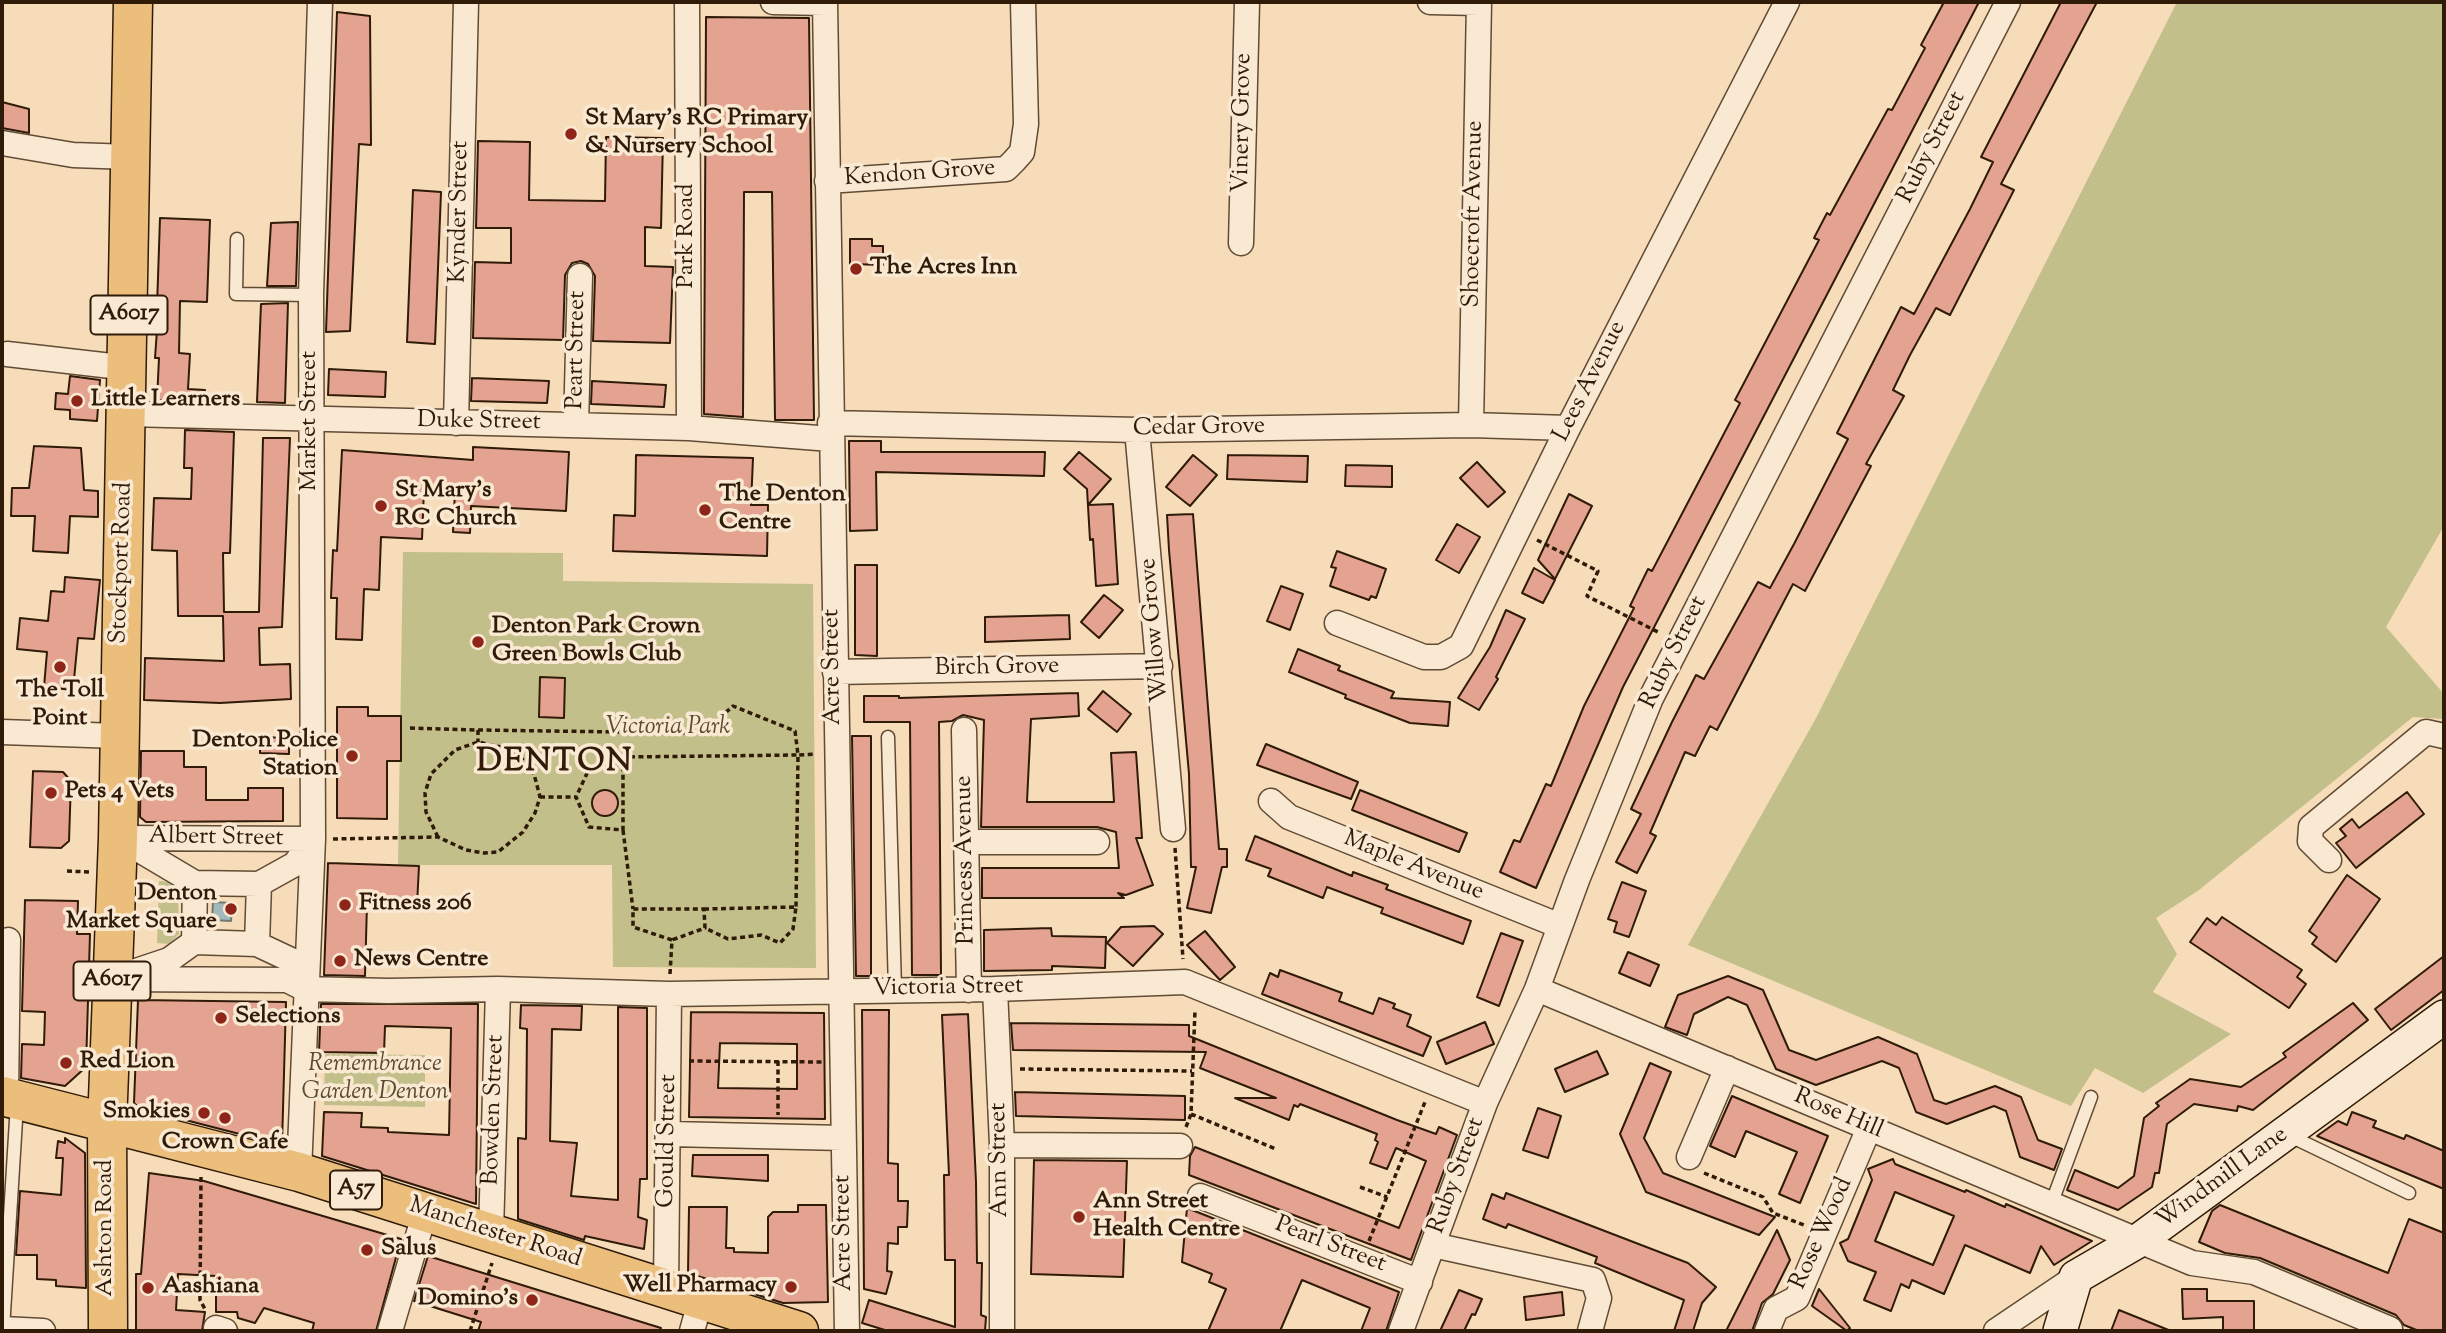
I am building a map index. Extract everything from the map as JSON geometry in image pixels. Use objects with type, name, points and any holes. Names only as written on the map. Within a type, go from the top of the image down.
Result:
[{"type":"main road","name":"Stockport Road","points":[[107,1125],[118,838],[118,736],[129,368],[133,2]]},
{"type":"main road","name":"A57","points":[[8,1098],[107,1125]]},
{"type":"main road","name":"Manchester Road","points":[[107,1125],[299,1172],[496,1234],[686,1308],[799,1331]]},
{"type":"main road","name":"Ashton Road","points":[[107,1125],[108,1331]]},
{"type":"street","name":"Market Street","points":[[305,989],[313,839],[312,295],[320,2]]},
{"type":"street","name":"Kynder Street","points":[[456,423],[466,2]]},
{"type":"street","name":"Park Road","points":[[687,2],[688,428]]},
{"type":"street","points":[[773,2],[825,2]]},
{"type":"street","name":"Acre Street","points":[[825,2],[847,1331]]},
{"type":"street","name":"Kendon Grove","points":[[827,181],[1006,169],[1014,162],[1022,152],[1027,124],[1023,2]]},
{"type":"street","name":"Vinery Grove","points":[[1241,243],[1247,2]]},
{"type":"street","points":[[1430,2],[1479,2]]},
{"type":"street","name":"Shoecroft Avenue","points":[[1471,425],[1479,2]]},
{"type":"street","name":"Lees Avenue","points":[[1337,623],[1424,657],[1441,657],[1461,646],[1516,530],[1787,2]]},
{"type":"street","name":"Ruby Street","points":[[1401,1331],[1485,1103],[1537,989],[1651,698],[2008,2]]},
{"type":"street","points":[[2,143],[73,155],[131,157]]},
{"type":"street","name":"Peart Street","points":[[576,425],[580,276]]},
{"type":"street","points":[[4,354],[129,368]]},
{"type":"street","name":"Duke Street","points":[[127,414],[831,431]]},
{"type":"street","name":"Cedar Grove","points":[[831,431],[1471,425],[1568,428]]},
{"type":"street","name":"Willow Grove","points":[[1137,430],[1173,829]]},
{"type":"street","name":"Birch Grove","points":[[835,672],[1160,666]]},
{"type":"street","name":"Princess Avenue","points":[[964,730],[969,990]]},
{"type":"street","points":[[2,732],[118,736]]},
{"type":"street","points":[[2329,860],[2310,841],[2311,827],[2426,732],[2444,736]]},
{"type":"street","name":"Maple Avenue","points":[[1271,801],[1289,817],[1560,926]]},
{"type":"street","points":[[118,838],[195,883],[259,884],[295,864],[313,839]]},
{"type":"street","name":"Albert Street","points":[[118,838],[313,839]]},
{"type":"street","points":[[966,842],[1097,842]]},
{"type":"street","points":[[194,943],[195,883]]},
{"type":"street","points":[[257,944],[259,884]]},
{"type":"street","points":[[8,940],[8,1098]]},
{"type":"street","points":[[112,979],[169,960],[194,943],[257,944],[291,960],[305,989],[299,1172]]},
{"type":"street","points":[[112,979],[287,980],[305,989]]},
{"type":"street","name":"Victoria Street","points":[[305,989],[498,989],[669,994],[1190,985],[1485,1103]]},
{"type":"street","name":"Bowden Street","points":[[496,1234],[498,989]]},
{"type":"street","name":"Ann Street","points":[[995,989],[1002,1145],[1002,1331]]},
{"type":"street","name":"Rose Hill","points":[[1537,989],[2052,1202],[2192,1263],[2255,1272],[2390,1329]]},
{"type":"street","name":"Gould Street","points":[[669,994],[670,1133],[686,1308]]},
{"type":"street","name":"Windmill Lane","points":[[1996,1331],[2076,1277],[2138,1241],[2444,1017]]},
{"type":"street","points":[[1689,1157],[1727,1068]]},
{"type":"street","name":"Rose Wood","points":[[1767,1331],[1776,1309],[1797,1298],[1869,1128]]},
{"type":"street","points":[[670,1133],[843,1138]]},
{"type":"street","points":[[1002,1145],[1180,1146]]},
{"type":"street","name":"Pearl Street","points":[[1200,1196],[1420,1282]]},
{"type":"street","points":[[390,1331],[425,1212]]},
{"type":"street","points":[[1433,1245],[1593,1280],[1599,1298],[1590,1331]]},
{"type":"street","points":[[2060,1331],[2076,1277]]},
{"type":"street","points":[[2,1329],[43,1331]]},
{"type":"lane","points":[[237,239],[236,294],[312,295]]},
{"type":"lane","points":[[888,737],[895,990]]},
{"type":"lane","points":[[2052,1202],[2091,1097]]},
{"type":"lane","points":[[2,1329],[8,1098]]},
{"type":"lane","points":[[2285,1134],[2409,1193]]},
{"type":"path","points":[[1516,530],[1598,571],[1587,596],[1680,643]]},
{"type":"path","points":[[410,728],[693,733],[705,731],[733,706],[795,731],[798,755],[796,907],[793,929],[780,943],[761,935],[728,939],[705,928],[672,940],[633,927],[622,830],[624,757],[798,755]]},
{"type":"path","points":[[478,730],[478,742]]},
{"type":"path","points":[[313,839],[438,837],[466,850],[498,852],[523,832],[540,797],[534,774],[519,755],[478,742],[455,750],[431,774],[425,793],[426,812],[438,837]]},
{"type":"path","points":[[622,830],[589,827],[576,797],[590,767],[623,768]]},
{"type":"path","points":[[540,797],[576,797]]},
{"type":"path","points":[[1173,829],[1190,985],[1192,1071],[1191,1114],[1180,1146]]},
{"type":"path","points":[[632,909],[796,907]]},
{"type":"path","points":[[704,909],[705,928]]},
{"type":"path","points":[[669,994],[672,940]]},
{"type":"path","points":[[670,1060],[841,1062]]},
{"type":"path","points":[[778,1061],[778,1138]]},
{"type":"path","points":[[998,1068],[1192,1071]]},
{"type":"path","points":[[1362,1259],[1433,1082]]},
{"type":"path","points":[[1191,1114],[1276,1149]]},
{"type":"path","points":[[202,1149],[200,1300],[220,1330]]},
{"type":"path","points":[[1689,1157],[1696,1169],[1763,1197],[1773,1213],[1825,1233]]},
{"type":"path","points":[[1360,1187],[1387,1197]]},
{"type":"path","points":[[470,1331],[496,1234]]},
{"type":"green space","points":[[2177,2],[2444,2],[2444,526],[2386,627],[2444,694],[2444,719],[2413,717],[2199,890],[2156,918],[2177,954],[2153,992],[2231,1034],[2143,1093],[2095,1068],[2071,1106],[1688,945],[1815,720]]},
{"type":"green space","name":"Victoria Park","points":[[403,552],[563,553],[563,581],[813,584],[816,968],[613,967],[612,865],[398,865]]},
{"type":"green space","points":[[159,881],[172,882],[178,892],[179,934],[169,944],[157,943]]},
{"type":"green space","name":"Remembrance Garden Denton","points":[[325,1054],[425,1055],[425,1107],[324,1105]]},
{"type":"water","points":[[213,902],[232,903],[231,921],[212,920]]},
{"type":"building","points":[[1944,2],[1979,2],[1623,687],[1536,888],[1500,872],[1514,840],[1520,842],[1546,784],[1551,786],[1584,706],[1634,608],[1630,606],[1648,569],[1652,571],[1740,403],[1735,400],[1819,240],[1814,238],[1827,213],[1830,215],[1888,109],[1892,110],[1925,48],[1921,45]]},
{"type":"building","points":[[2061,2],[2097,2],[2001,184],[2014,190],[1950,315],[1936,308],[1910,355],[1893,390],[1904,396],[1866,464],[1871,466],[1805,591],[1793,584],[1717,730],[1710,726],[1695,756],[1685,752],[1650,833],[1656,836],[1637,873],[1616,862],[1641,814],[1631,809],[1672,722],[1696,675],[1704,679],[1758,582],[1770,588],[1794,544],[1848,439],[1837,433],[1901,307],[1914,314],[1970,209],[1993,162],[1981,157]]},
{"type":"building","points":[[337,12],[370,16],[371,145],[359,144],[350,331],[326,332]]},
{"type":"building","points":[[706,17],[809,18],[814,420],[775,420],[772,192],[744,192],[743,417],[704,414]]},
{"type":"building","points":[[2,102],[29,109],[29,133],[2,128]]},
{"type":"building","points":[[606,137],[663,138],[661,228],[645,227],[645,266],[673,267],[670,343],[593,341],[595,276],[588,264],[581,261],[572,263],[565,275],[563,340],[473,338],[475,262],[511,263],[511,228],[476,228],[478,141],[530,142],[529,200],[605,201]]},
{"type":"building","points":[[413,190],[441,192],[435,344],[407,342]]},
{"type":"building","points":[[160,218],[210,220],[207,302],[180,301],[179,353],[190,354],[188,389],[205,390],[204,401],[157,400],[157,330],[149,330],[150,306],[157,307]]},
{"type":"building","points":[[298,222],[296,286],[267,286],[271,223]]},
{"type":"building","points":[[850,239],[872,239],[872,246],[883,246],[883,265],[850,264]]},
{"type":"building","points":[[288,303],[285,403],[257,402],[261,304]]},
{"type":"building","points":[[329,369],[386,372],[385,397],[328,395]]},
{"type":"building","name":"Little Learners","points":[[70,376],[100,380],[97,421],[70,419],[70,410],[55,409],[56,393],[68,394]]},
{"type":"building","points":[[472,378],[549,381],[547,403],[471,401]]},
{"type":"building","points":[[592,381],[666,385],[664,407],[591,404]]},
{"type":"building","points":[[185,430],[234,432],[230,553],[223,553],[224,612],[259,612],[263,438],[290,438],[282,627],[259,628],[260,665],[290,664],[291,699],[220,703],[144,700],[145,658],[224,661],[223,616],[178,616],[177,551],[152,550],[154,498],[191,499],[192,468],[184,468]]},
{"type":"building","points":[[849,441],[881,441],[881,452],[1045,452],[1044,476],[876,472],[877,530],[850,531]]},
{"type":"building","points":[[34,446],[81,448],[84,490],[98,491],[98,517],[70,516],[68,553],[33,551],[35,516],[11,516],[12,488],[29,488]]},
{"type":"building","points":[[473,447],[569,452],[566,511],[471,506],[470,533],[453,532],[455,491],[424,489],[422,539],[381,537],[379,590],[364,589],[362,640],[336,639],[337,598],[331,598],[333,550],[337,551],[342,450],[473,460]]},
{"type":"building","points":[[1079,452],[1111,479],[1088,505],[1113,504],[1118,584],[1096,586],[1093,539],[1090,540],[1087,489],[1064,469]]},
{"type":"building","name":"The Denton Centre","points":[[636,455],[753,458],[751,505],[768,505],[767,556],[613,551],[614,515],[635,516]]},
{"type":"building","points":[[1193,455],[1217,475],[1190,506],[1166,487]]},
{"type":"building","points":[[1228,455],[1308,456],[1307,482],[1227,479]]},
{"type":"building","points":[[1477,462],[1505,492],[1488,507],[1460,478]]},
{"type":"building","points":[[1346,465],[1392,466],[1392,487],[1345,486]]},
{"type":"building","points":[[1569,494],[1592,506],[1555,579],[1538,560]]},
{"type":"building","points":[[1193,514],[1219,849],[1227,849],[1227,867],[1222,867],[1211,913],[1187,908],[1196,867],[1191,867],[1189,774],[1167,515]]},
{"type":"building","points":[[1457,524],[1480,537],[1459,573],[1436,560]]},
{"type":"building","points":[[1337,551],[1386,569],[1376,598],[1371,596],[1369,600],[1330,586],[1336,568],[1331,567]]},
{"type":"building","points":[[855,565],[877,565],[877,656],[855,655]]},
{"type":"building","points":[[1534,568],[1555,580],[1543,603],[1522,593]]},
{"type":"building","points":[[65,577],[100,580],[94,639],[78,638],[73,690],[44,687],[47,652],[17,649],[20,618],[48,621],[51,591],[64,592]]},
{"type":"building","points":[[1281,586],[1303,594],[1290,630],[1267,621]]},
{"type":"building","points":[[1104,595],[1123,610],[1099,638],[1081,622]]},
{"type":"building","points":[[1506,610],[1525,619],[1496,677],[1498,679],[1479,710],[1458,698],[1490,647]]},
{"type":"building","points":[[1069,615],[1070,639],[985,642],[985,617]]},
{"type":"building","points":[[1298,649],[1340,666],[1338,670],[1394,692],[1391,698],[1450,702],[1448,726],[1410,723],[1345,698],[1346,695],[1289,672]]},
{"type":"building","points":[[540,677],[565,678],[564,718],[539,717]]},
{"type":"building","points":[[1103,691],[1131,714],[1117,732],[1088,709]]},
{"type":"building","points":[[1078,693],[1079,716],[1031,719],[1027,802],[1114,802],[1111,753],[1136,752],[1142,838],[1136,838],[1153,885],[1126,895],[1118,893],[1124,898],[982,898],[982,868],[1119,868],[1116,832],[1097,827],[981,827],[984,720],[963,715],[952,721],[939,722],[941,975],[912,975],[910,722],[864,722],[864,696],[899,698]]},
{"type":"building","points":[[337,707],[368,707],[368,716],[401,716],[401,761],[387,761],[387,819],[337,818]]},
{"type":"building","points":[[852,736],[871,736],[871,976],[856,976]]},
{"type":"building","points":[[260,737],[289,738],[289,754],[260,753]]},
{"type":"building","points":[[1266,744],[1358,782],[1351,799],[1257,765]]},
{"type":"building","points":[[141,751],[184,751],[184,767],[206,767],[206,800],[248,800],[248,788],[283,788],[283,821],[146,822],[140,817]]},
{"type":"building","points":[[33,771],[63,772],[71,781],[69,841],[61,848],[30,847]]},
{"type":"building","points":[[605,790],[614,794],[618,803],[614,812],[605,816],[596,812],[592,803],[596,794]]},
{"type":"building","points":[[1360,790],[1467,833],[1459,852],[1352,810]]},
{"type":"building","points":[[2407,792],[2424,814],[2356,868],[2336,843],[2346,836],[2340,829],[2352,819],[2359,828]]},
{"type":"building","points":[[1255,836],[1352,876],[1353,872],[1388,885],[1386,889],[1471,921],[1463,944],[1381,913],[1383,908],[1327,887],[1323,898],[1268,876],[1271,869],[1246,860]]},
{"type":"building","points":[[328,863],[419,866],[417,905],[367,904],[365,976],[324,975]]},
{"type":"building","points":[[2347,875],[2380,899],[2336,962],[2312,944],[2317,937],[2309,931]]},
{"type":"building","points":[[1622,882],[1646,891],[1629,937],[1614,932],[1617,922],[1608,919]]},
{"type":"building","points":[[25,900],[78,901],[77,934],[90,934],[86,1067],[65,1086],[21,1078],[22,1044],[44,1045],[45,1012],[22,1011]]},
{"type":"building","points":[[2222,917],[2302,970],[2297,977],[2306,984],[2289,1008],[2190,942],[2207,918],[2216,925]]},
{"type":"building","points":[[1154,926],[1163,934],[1133,966],[1107,943],[1121,927]]},
{"type":"building","points":[[1051,928],[1052,936],[1106,937],[1105,968],[1052,966],[1052,970],[984,971],[984,930]]},
{"type":"building","points":[[1205,931],[1235,967],[1220,980],[1187,945]]},
{"type":"building","points":[[1501,933],[1523,941],[1499,1006],[1477,997]]},
{"type":"building","points":[[1628,952],[1659,965],[1650,986],[1619,973]]},
{"type":"building","points":[[2444,956],[2444,990],[2391,1030],[2375,1009]]},
{"type":"building","points":[[1280,970],[1342,993],[1339,1001],[1373,1014],[1379,998],[1395,1004],[1393,1008],[1411,1015],[1407,1026],[1431,1037],[1423,1056],[1262,994],[1270,973],[1278,977]]},
{"type":"building","points":[[1728,976],[1763,990],[1789,1050],[1816,1060],[1878,1037],[1917,1054],[1934,1100],[1946,1104],[1995,1086],[2021,1097],[2038,1140],[2062,1149],[2054,1170],[2020,1157],[2006,1111],[1994,1106],[1947,1124],[1916,1112],[1899,1068],[1882,1061],[1816,1085],[1776,1069],[1747,1005],[1728,997],[1694,1014],[1687,1035],[1665,1027],[1678,995]]},
{"type":"building","points":[[138,1000],[286,1002],[282,1145],[139,1108],[134,1103]]},
{"type":"building","points":[[2353,1003],[2368,1020],[2253,1110],[2238,1106],[2237,1111],[2194,1104],[2167,1124],[2159,1173],[2155,1173],[2152,1187],[2118,1210],[2067,1190],[2075,1170],[2118,1188],[2134,1176],[2144,1118],[2159,1106],[2156,1103],[2190,1079],[2241,1087],[2286,1057],[2283,1053]]},
{"type":"building","points":[[321,1004],[478,1004],[476,1204],[322,1156],[324,1112],[362,1113],[361,1127],[388,1128],[388,1132],[449,1135],[451,1028],[385,1026],[384,1053],[319,1052]]},
{"type":"building","points":[[521,1005],[582,1006],[581,1030],[552,1029],[550,1141],[577,1143],[571,1196],[618,1200],[618,1007],[647,1008],[647,1179],[640,1179],[638,1217],[647,1220],[644,1249],[585,1236],[584,1240],[518,1219],[518,1138],[526,1139],[527,1029],[520,1028]]},
{"type":"building","points":[[862,1010],[889,1010],[888,1163],[898,1164],[898,1201],[908,1201],[907,1227],[898,1227],[898,1244],[888,1243],[887,1271],[892,1272],[886,1294],[864,1289]]},
{"type":"building","points":[[691,1012],[824,1013],[825,1119],[689,1117]],"holes":[[[720,1043],[797,1044],[797,1089],[718,1088]]]},
{"type":"building","points":[[968,1014],[977,1263],[982,1263],[981,1315],[986,1317],[985,1331],[888,1331],[862,1323],[869,1300],[955,1327],[955,1260],[945,1260],[944,1175],[949,1175],[942,1015]]},
{"type":"building","points":[[1485,1022],[1494,1044],[1446,1064],[1437,1042]]},
{"type":"building","points":[[1011,1023],[1189,1025],[1189,1036],[1397,1120],[1436,1134],[1439,1127],[1457,1135],[1411,1260],[1189,1175],[1190,1156],[1195,1147],[1399,1228],[1426,1161],[1396,1148],[1387,1169],[1370,1163],[1378,1142],[1375,1140],[1377,1134],[1300,1104],[1298,1107],[1294,1105],[1289,1120],[1235,1098],[1276,1098],[1200,1068],[1206,1052],[1013,1050]]},
{"type":"building","points":[[1597,1051],[1608,1074],[1565,1092],[1555,1069]]},
{"type":"building","points":[[1650,1063],[1671,1072],[1644,1138],[1663,1173],[1775,1217],[1759,1235],[1646,1192],[1620,1134]]},
{"type":"building","points":[[1015,1092],[1185,1096],[1185,1120],[1016,1116]]},
{"type":"building","points":[[1732,1096],[1828,1136],[1800,1203],[1779,1194],[1797,1152],[1746,1131],[1735,1157],[1710,1146]]},
{"type":"building","points":[[1538,1108],[1561,1116],[1548,1158],[1523,1150]]},
{"type":"building","points":[[2352,1112],[2376,1121],[2373,1127],[2404,1139],[2406,1135],[2444,1151],[2444,1189],[2317,1136],[2338,1121],[2347,1125]]},
{"type":"building","points":[[65,1138],[85,1153],[86,1288],[56,1286],[56,1280],[37,1279],[37,1255],[16,1255],[20,1191],[61,1195],[63,1158],[56,1158],[58,1141],[65,1143]]},
{"type":"building","points":[[693,1155],[768,1155],[768,1181],[692,1176]]},
{"type":"building","points":[[1893,1159],[1895,1164],[2005,1207],[2006,1204],[2092,1241],[2054,1265],[2041,1246],[2030,1273],[1965,1245],[1944,1294],[1912,1280],[1909,1288],[1901,1284],[1891,1311],[1864,1300],[1876,1272],[1848,1261],[1840,1243],[1848,1239],[1872,1180],[1868,1169]],"holes":[[[1895,1192],[1954,1216],[1933,1265],[1875,1241]]]},
{"type":"building","name":"Ann Street Health Centre","points":[[1034,1160],[1127,1161],[1123,1277],[1031,1274]]},
{"type":"building","points":[[149,1173],[204,1181],[401,1239],[376,1331],[312,1331],[314,1323],[264,1308],[255,1323],[238,1318],[237,1312],[216,1312],[216,1276],[178,1274],[176,1310],[205,1312],[202,1331],[136,1331],[136,1274],[141,1274]]},
{"type":"building","points":[[1506,1193],[1688,1263],[1716,1287],[1702,1303],[1693,1331],[1674,1331],[1684,1300],[1595,1263],[1597,1257],[1508,1224],[1506,1228],[1483,1219],[1492,1194],[1504,1199]]},
{"type":"building","points":[[798,1205],[826,1205],[828,1302],[783,1303],[688,1273],[689,1207],[727,1207],[726,1248],[734,1248],[734,1252],[768,1253],[768,1217],[773,1212],[798,1212]]},
{"type":"building","points":[[2220,1205],[2388,1273],[2409,1219],[2444,1233],[2444,1331],[2419,1331],[2404,1325],[2396,1315],[2260,1258],[2225,1253],[2199,1242],[2212,1211]]},
{"type":"building","points":[[1187,1208],[1399,1292],[1386,1331],[1361,1331],[1370,1308],[1302,1280],[1280,1331],[1208,1331],[1226,1289],[1209,1282],[1212,1274],[1182,1262]]},
{"type":"building","points":[[1777,1230],[1790,1260],[1773,1294],[1762,1303],[1752,1331],[1726,1331]]},
{"type":"building","points":[[428,1256],[661,1328],[660,1331],[478,1331],[481,1322],[414,1301]]},
{"type":"building","points":[[1819,1289],[1850,1328],[1847,1331],[1812,1306]]},
{"type":"building","points":[[2182,1289],[2207,1289],[2207,1301],[2254,1301],[2254,1331],[2223,1331],[2223,1317],[2183,1319]]},
{"type":"building","points":[[1459,1290],[1482,1299],[1475,1315],[1472,1314],[1464,1331],[1440,1331]]},
{"type":"building","points":[[1562,1292],[1564,1315],[1526,1320],[1524,1297]]},
{"type":"building","points":[[2119,1310],[2171,1331],[2111,1331]]},
{"type":"place","name":"St Mary's RC Primary & Nursery School","points":[[571,134]]},
{"type":"place","name":"The Acres Inn","points":[[856,269]]},
{"type":"place","name":"Little Learners","points":[[77,401]]},
{"type":"place","name":"St Mary's RC Church","points":[[381,506]]},
{"type":"place","name":"The Denton Centre","points":[[705,510]]},
{"type":"place","name":"Denton Park Crown Green Bowls Club","points":[[478,642]]},
{"type":"place","name":"The Toll Point","points":[[60,667]]},
{"type":"place","name":"Denton Police Station","points":[[352,756]]},
{"type":"place","name":"Pets 4 Vets","points":[[51,793]]},
{"type":"place","name":"Fitness 206","points":[[345,905]]},
{"type":"place","name":"Denton Market Square","points":[[231,909]]},
{"type":"place","name":"News Centre","points":[[340,961]]},
{"type":"place","name":"Selections","points":[[221,1018]]},
{"type":"place","name":"Red Lion","points":[[66,1063]]},
{"type":"place","name":"Smokies","points":[[204,1113]]},
{"type":"place","name":"Crown Cafe","points":[[225,1118]]},
{"type":"place","name":"Ann Street Health Centre","points":[[1079,1217]]},
{"type":"place","name":"Salus","points":[[367,1250]]},
{"type":"place","name":"Well Pharmacy","points":[[791,1287]]},
{"type":"place","name":"Aashiana","points":[[148,1288]]},
{"type":"place","name":"Domino's","points":[[532,1300]]},
{"type":"district","name":"DENTON","points":[[555,765]]}]
